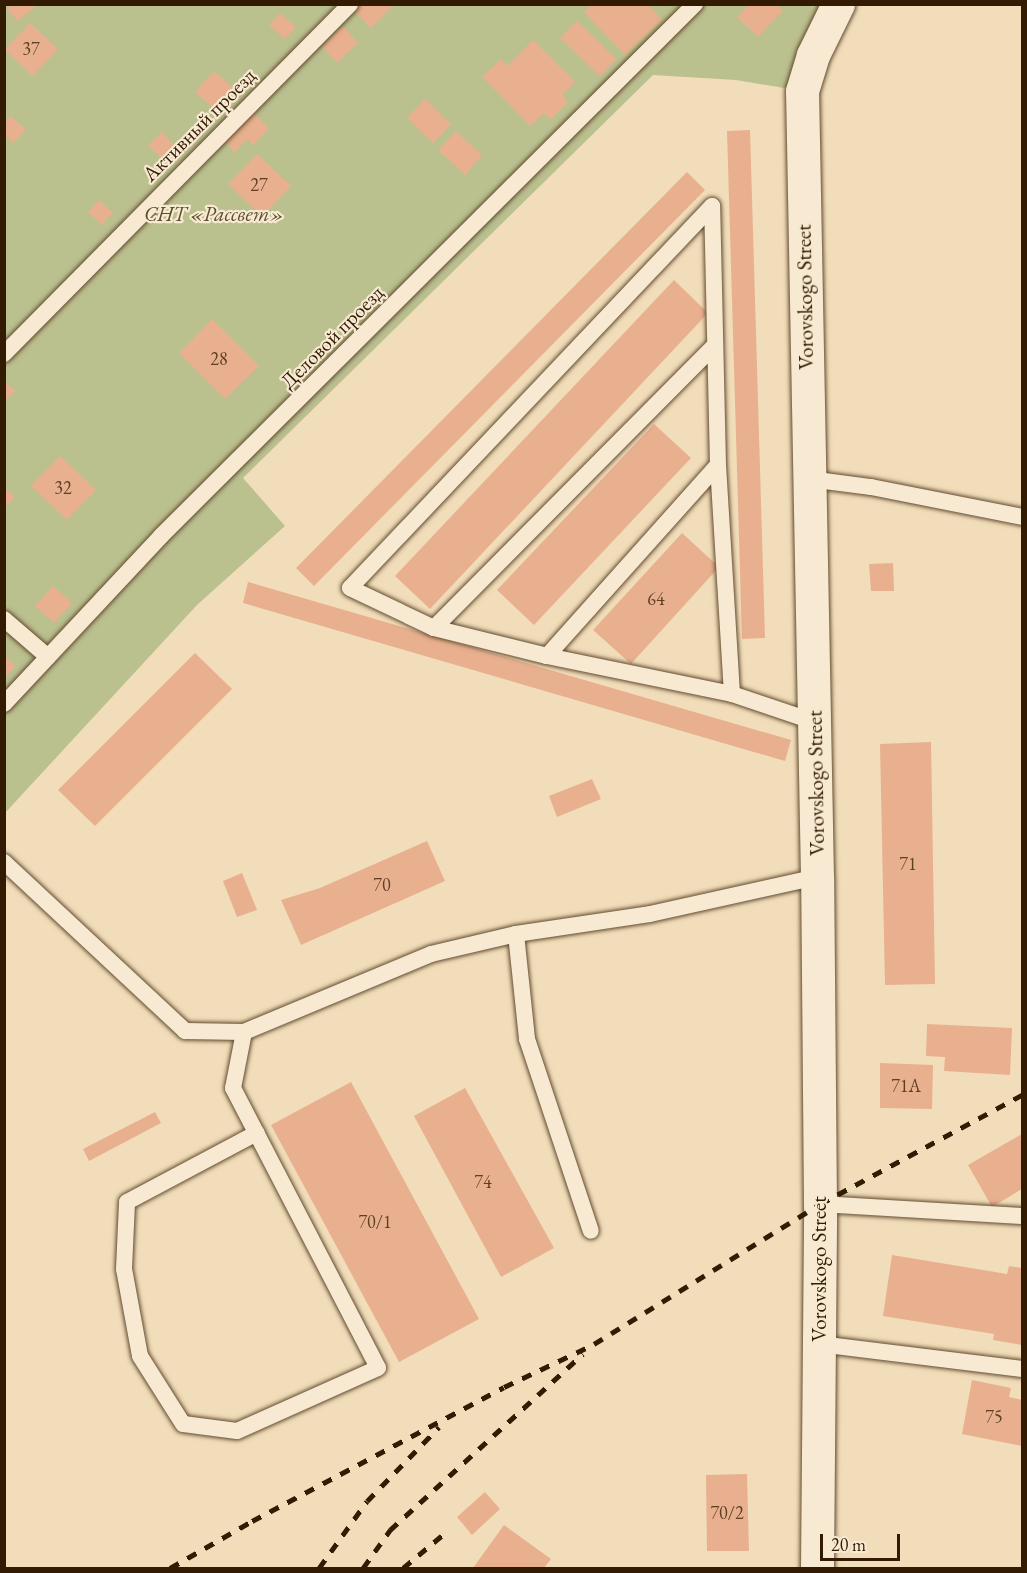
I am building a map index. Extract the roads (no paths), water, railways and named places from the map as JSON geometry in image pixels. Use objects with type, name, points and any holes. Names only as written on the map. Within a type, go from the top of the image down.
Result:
[{"type":"street","name":"Vorovskogo Street","points":[[817,1569],[820,1204],[817,877],[802,91],[813,55],[838,4]]},
{"type":"lane","name":"Активный проезд","points":[[4,354],[350,4]]},
{"type":"lane","name":"Деловой проезд","points":[[4,704],[162,536],[695,4]]},
{"type":"lane","points":[[732,694],[718,465],[712,206],[350,588],[434,628],[547,656],[732,694],[815,722]]},
{"type":"lane","points":[[434,628],[715,345]]},
{"type":"lane","points":[[547,656],[718,465]]},
{"type":"lane","points":[[809,478],[871,487],[1023,516]]},
{"type":"lane","points":[[4,619],[48,657]]},
{"type":"lane","points":[[4,862],[185,1030],[244,1032],[432,954],[516,934],[650,914],[817,877]]},
{"type":"lane","points":[[516,934],[527,1039],[591,1231]]},
{"type":"lane","points":[[244,1032],[233,1088],[257,1133],[378,1368],[237,1431],[183,1424],[140,1356],[124,1269],[127,1202],[257,1133]]},
{"type":"lane","points":[[820,1204],[1023,1216]]},
{"type":"lane","points":[[819,1344],[1023,1369]]},
{"type":"railway","points":[[170,1568],[252,1521],[504,1387],[594,1344],[820,1204],[1022,1095]]},
{"type":"railway","points":[[363,1568],[390,1530],[583,1354]]},
{"type":"railway","points":[[319,1568],[367,1501],[439,1427]]},
{"type":"railway","points":[[403,1568],[446,1532]]},
{"type":"park label","name":"СНТ «Рассвет»","points":[[214,214]]}]
